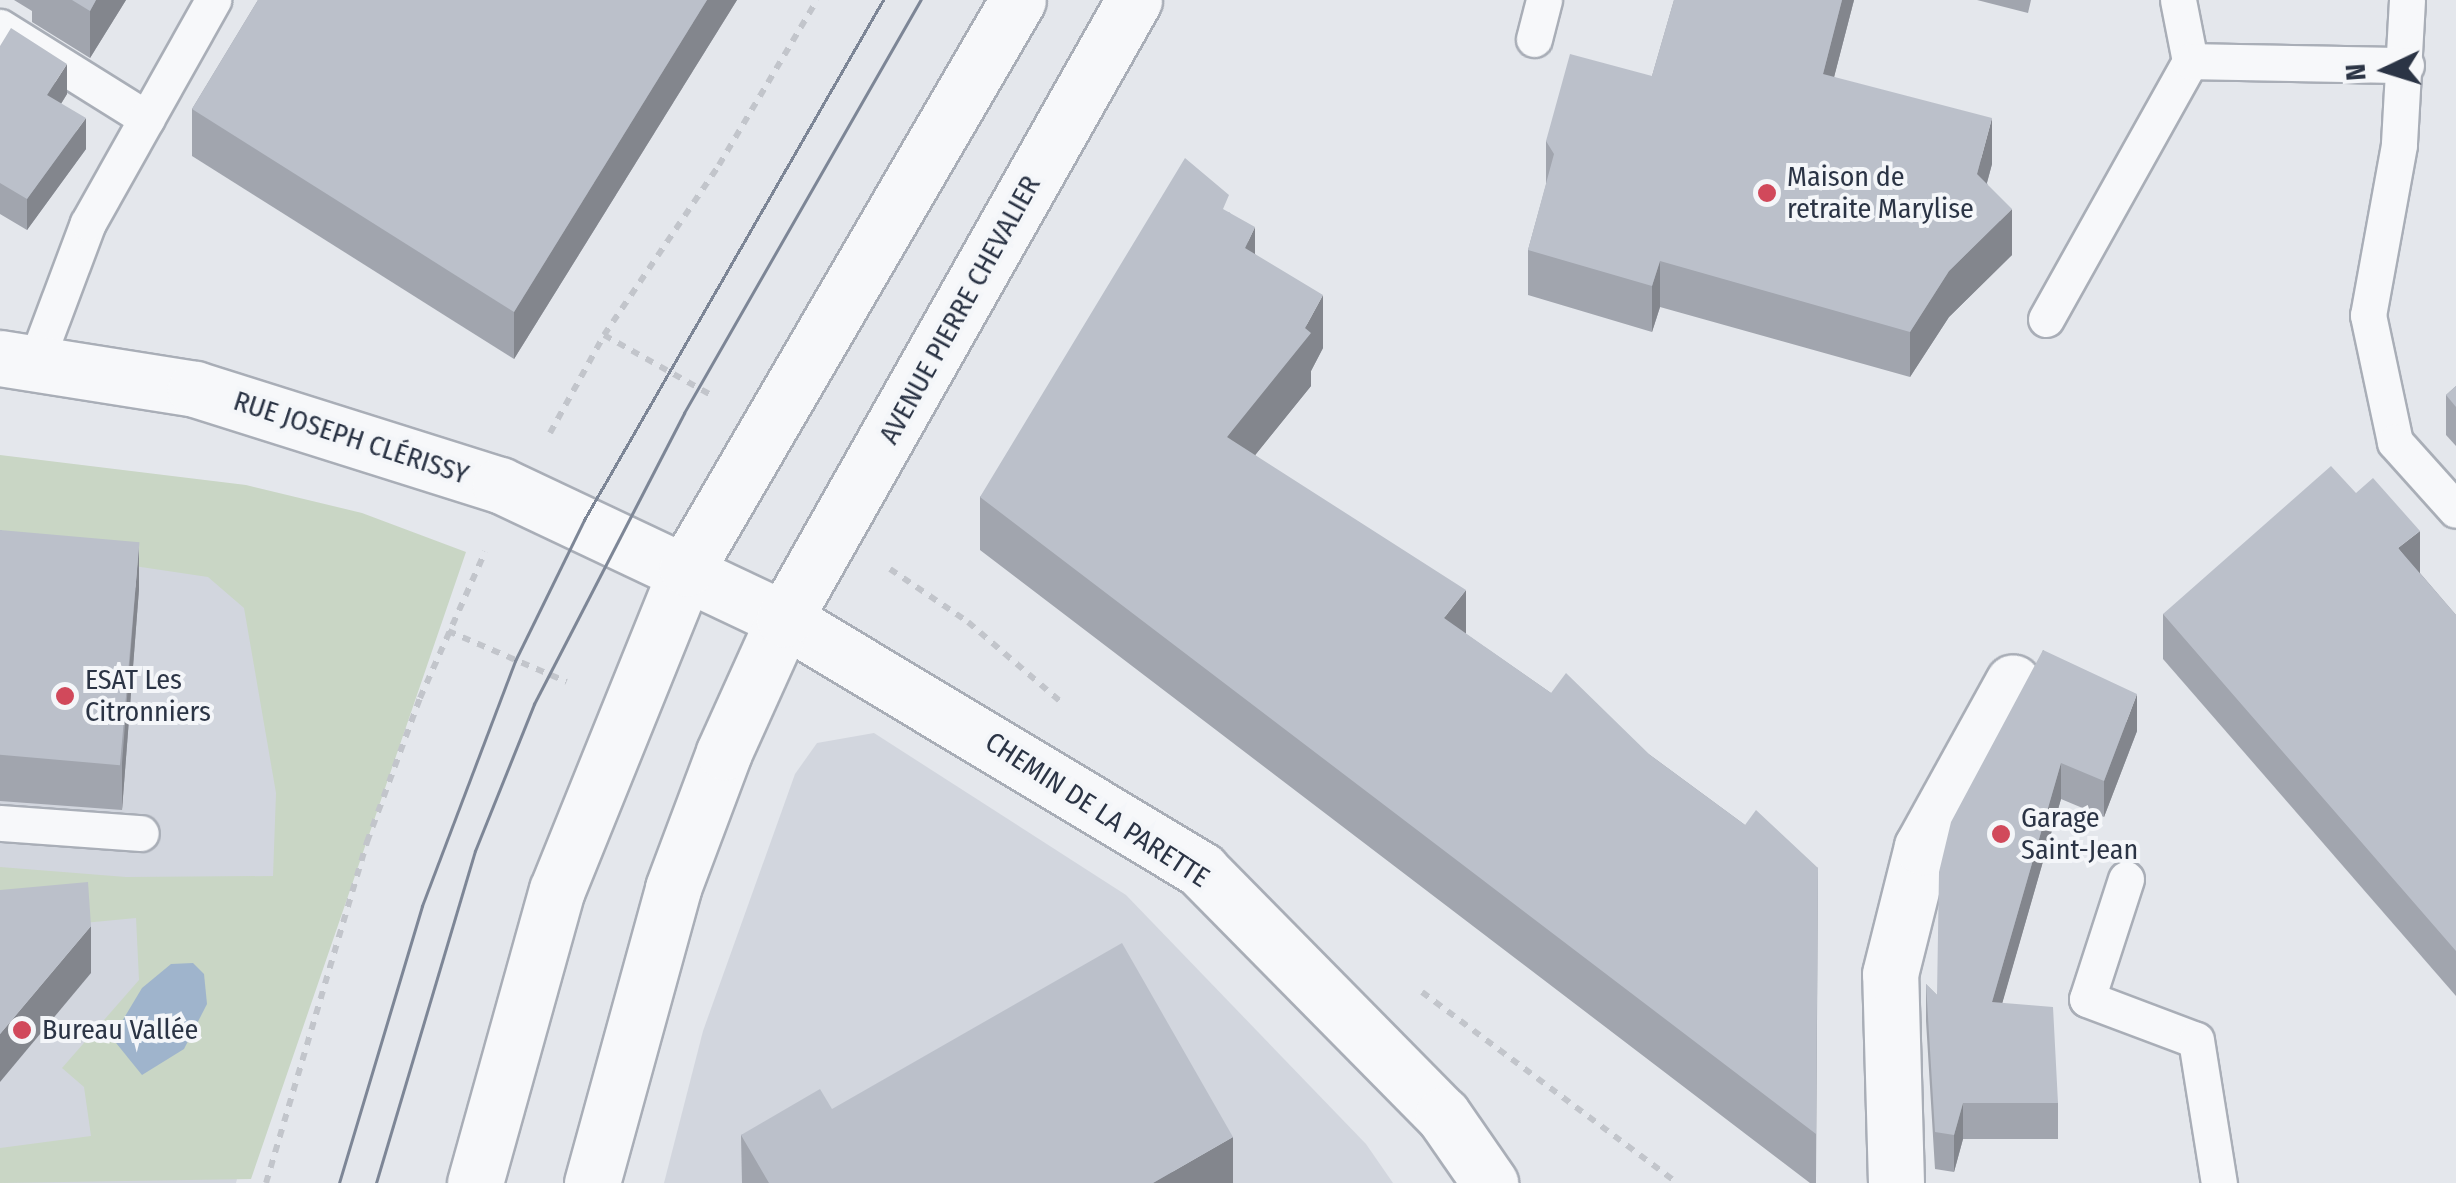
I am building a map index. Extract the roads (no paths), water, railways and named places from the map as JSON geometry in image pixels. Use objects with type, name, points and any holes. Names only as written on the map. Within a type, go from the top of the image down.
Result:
[{"type":"street","points":[[474,1183],[557,890],[687,568],[1018,0]]},
{"type":"street","name":"AVENUE PIERRE CHEVALIER","points":[[784,619],[1134,0]]},
{"type":"street","name":"RUE JOSEPH CLÉRISSY","points":[[18,359],[196,389],[555,506],[687,568]]},
{"type":"street","name":"CHEMIN DE LA PARETTE","points":[[687,568],[784,619],[1201,870],[1443,1115],[1490,1183]]},
{"type":"street","points":[[592,1183],[673,888],[724,752],[784,619]]},
{"type":"street","points":[[1896,1183],[1890,974],[1922,847],[2013,682]]},
{"type":"lane","points":[[18,359],[88,223],[213,0]]},
{"type":"lane","points":[[1534,39],[1544,0]]},
{"type":"lane","points":[[2046,318],[2190,61],[2178,0]]},
{"type":"lane","points":[[2407,0],[2400,145],[2368,315],[2395,442],[2456,510]]},
{"type":"lane","points":[[0,27],[146,119]]},
{"type":"lane","points":[[2190,61],[2406,65]]},
{"type":"lane","points":[[0,823],[142,833]]},
{"type":"lane","points":[[2126,880],[2086,999],[2196,1040],[2220,1183]]},
{"type":"water","points":[[193,963],[204,974],[207,1004],[184,1049],[142,1075],[112,1038],[142,988],[171,964]]},
{"type":"tram line","points":[[339,1183],[422,906],[515,661],[584,520],[883,0]]},
{"type":"tram line","points":[[376,1183],[475,851],[534,704],[684,413],[921,0]]},
{"type":"place","name":"Maison de retraite Marylise","points":[[1767,193]]},
{"type":"place","name":"ESAT Les Citronniers","points":[[65,696]]},
{"type":"place","name":"Garage Saint-Jean","points":[[2001,834]]},
{"type":"place","name":"Bureau Vallée","points":[[22,1030]]}]
